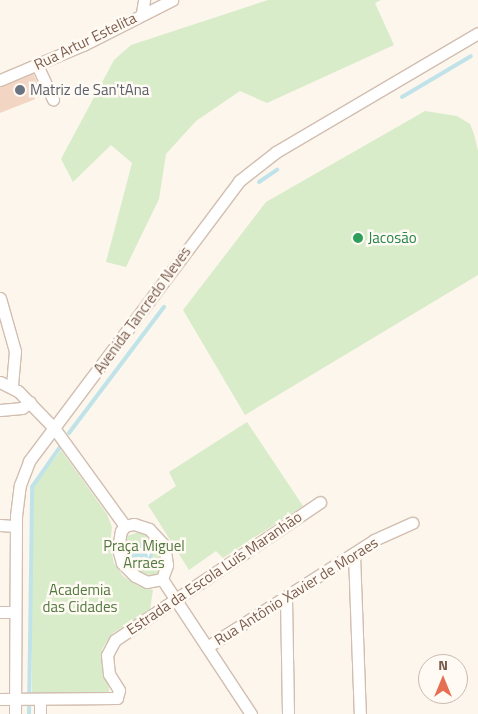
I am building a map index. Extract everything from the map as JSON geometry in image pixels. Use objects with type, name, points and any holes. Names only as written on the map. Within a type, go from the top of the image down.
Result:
[{"type":"street","points":[[142,13],[144,0]]},
{"type":"street","name":"Rua Artur Estelita","points":[[0,80],[82,45],[142,13],[172,0]]},
{"type":"street","name":"Avenida Tancredo Neves","points":[[15,714],[18,699],[15,612],[16,526],[24,472],[54,428],[239,180],[276,152],[478,33]]},
{"type":"street","points":[[36,65],[53,100]]},
{"type":"street","points":[[0,298],[15,351],[12,388]]},
{"type":"street","points":[[0,382],[12,388],[30,402],[54,428],[124,526]]},
{"type":"street","points":[[0,410],[22,408],[30,402]]},
{"type":"street","name":"Estrada da Escola Luís Maranhão","points":[[37,699],[117,698],[119,690],[108,666],[110,647],[176,599],[320,502]]},
{"type":"street","name":"Rua Antônio Xavier de Moraes","points":[[207,647],[374,540],[412,523]]},
{"type":"street","points":[[0,526],[16,526]]},
{"type":"street","points":[[124,526],[118,539],[122,563],[135,576],[147,582],[162,579]]},
{"type":"street","points":[[124,526],[144,526],[160,539],[167,556],[162,579],[251,714]]},
{"type":"street","points":[[354,554],[360,714]]},
{"type":"street","points":[[286,598],[288,714]]},
{"type":"street","points":[[0,612],[15,612]]},
{"type":"street","points":[[0,699],[37,699],[40,714]]},
{"type":"green space","points":[[268,0],[381,0],[375,3],[394,45],[267,103],[240,91],[196,121],[166,154],[159,199],[126,267],[106,262],[132,163],[111,145],[73,182],[61,159],[114,60],[131,45]]},
{"type":"green space","name":"Jacosão","points":[[425,111],[457,116],[470,124],[474,134],[478,151],[478,275],[245,415],[183,310],[266,202]]},
{"type":"green space","points":[[247,422],[303,506],[223,558],[216,551],[189,570],[148,505],[176,486],[169,472]]},
{"type":"green space","name":"Academia das Cidades","points":[[61,450],[107,514],[112,527],[110,545],[114,563],[123,576],[138,586],[153,590],[150,610],[113,633],[102,649],[102,671],[109,687],[109,692],[103,697],[32,696],[32,488]]},
{"type":"green space","name":"Praça Miguel Arraes","points":[[139,532],[147,534],[159,545],[162,565],[160,573],[154,576],[135,571],[127,559],[124,547],[127,536]]},
{"type":"water","points":[[142,542],[152,549],[153,553],[146,563],[142,564],[132,557],[131,553],[138,543]]},
{"type":"building","name":"Matriz de San'tAna","points":[[32,71],[43,96],[0,113],[0,84]]},
{"type":"waterway","points":[[402,97],[471,56]]},
{"type":"waterway","points":[[259,182],[277,170]]},
{"type":"waterway","points":[[69,433],[164,307]]},
{"type":"waterway","points":[[29,714],[32,487],[60,447]]},
{"type":"place","name":"Matriz de San'tAna","points":[[20,90]]},
{"type":"place","name":"Jacosão","points":[[358,238]]}]
